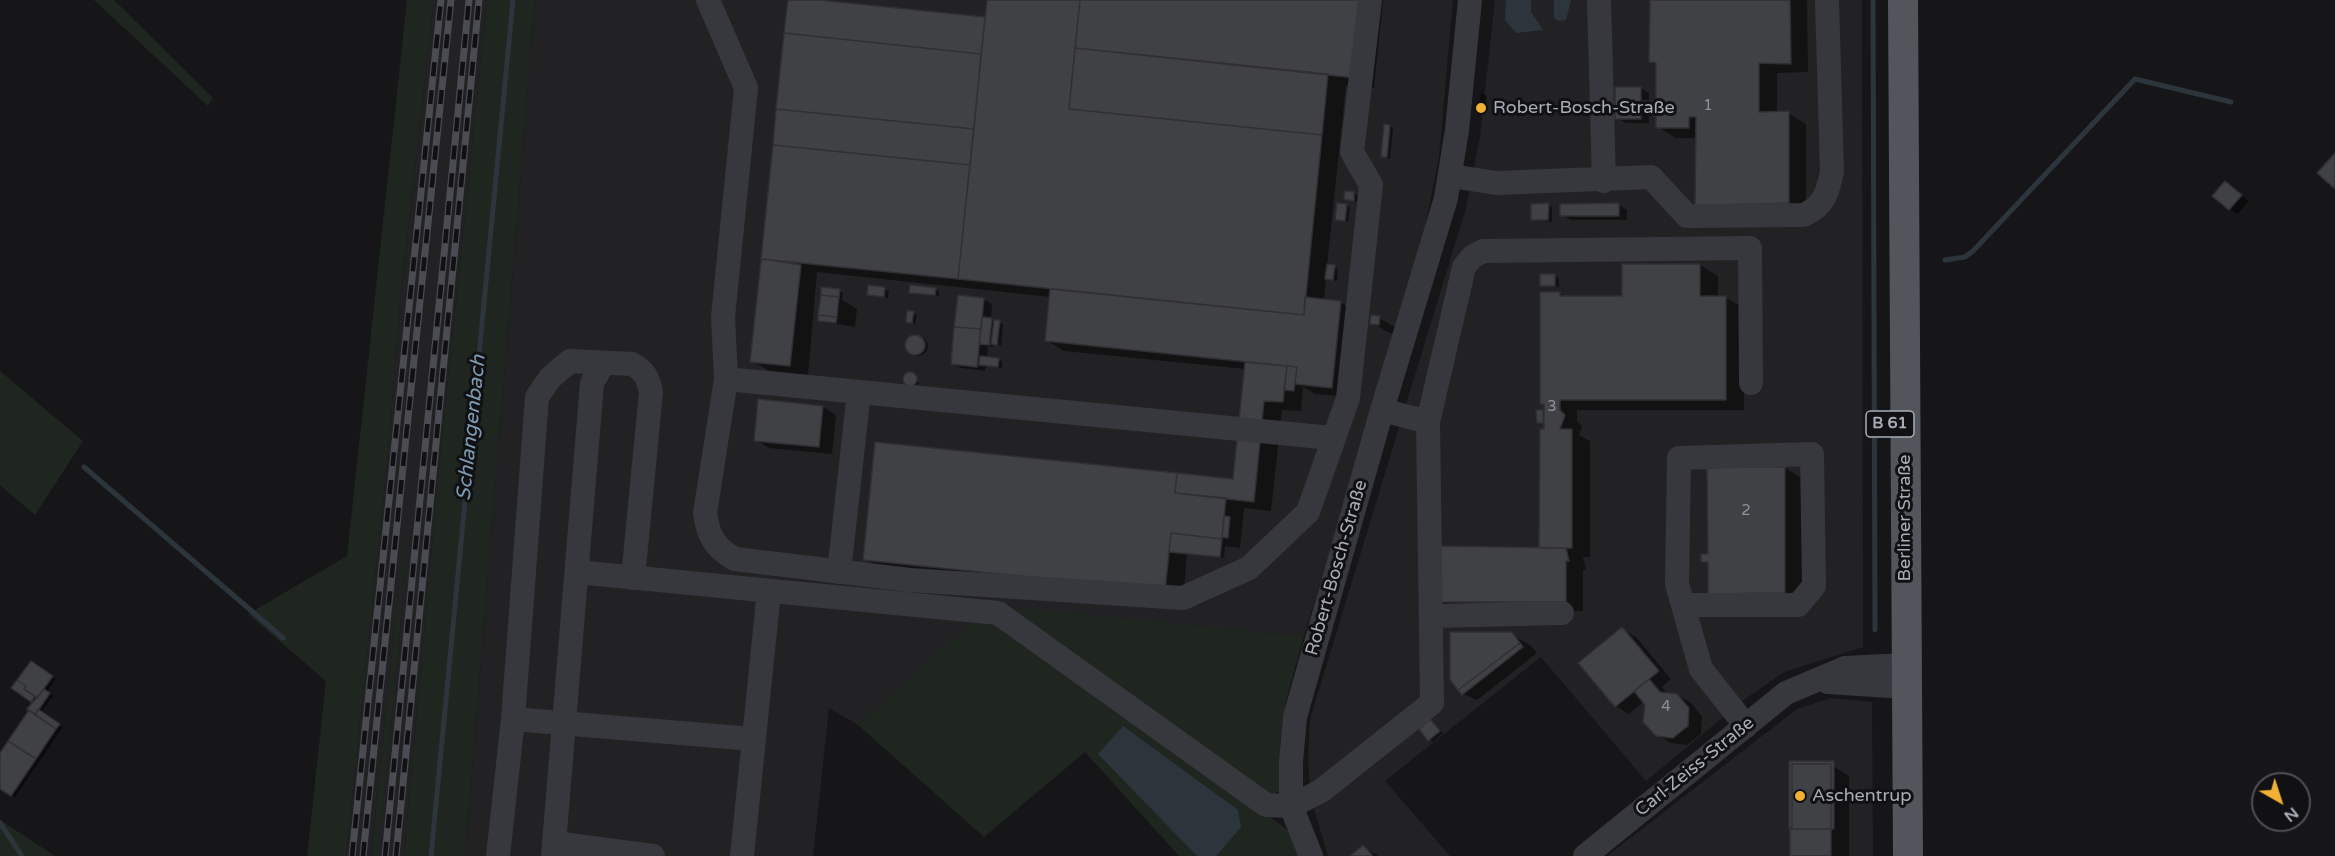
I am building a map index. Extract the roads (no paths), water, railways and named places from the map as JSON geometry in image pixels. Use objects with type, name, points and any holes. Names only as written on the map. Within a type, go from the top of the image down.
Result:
[{"type":"main road","name":"Berliner Straße","points":[[1890,0],[1898,676],[1908,856]]},
{"type":"main road","name":"Berliner Straße","points":[[1889,856],[1898,676],[1903,0]]},
{"type":"street","points":[[708,0],[746,88],[723,318],[726,379],[705,513],[708,530],[714,544],[735,559],[839,572],[910,580],[1183,598],[1249,568],[1308,512],[1332,438],[1348,398],[1371,185],[1352,152],[1370,0]]},
{"type":"street","name":"Robert-Bosch-Straße","points":[[1311,856],[1291,806],[1290,762],[1295,717],[1452,168],[1470,0]]},
{"type":"street","points":[[1599,0],[1604,173]]},
{"type":"street","points":[[1452,168],[1496,183],[1604,173],[1651,177],[1687,216],[1804,215],[1816,210],[1826,199],[1832,172],[1827,0]]},
{"type":"street","points":[[577,572],[998,613],[1266,805],[1291,806],[1321,791],[1432,703],[1428,422],[1464,267],[1472,257],[1483,251],[1750,248],[1751,382]]},
{"type":"street","points":[[498,856],[513,719],[537,397],[550,378],[570,361],[632,364],[641,369],[648,378],[651,392],[633,578]]},
{"type":"street","points":[[603,364],[592,383],[554,850],[653,856]]},
{"type":"street","points":[[726,379],[1332,438]]},
{"type":"street","points":[[839,572],[859,392]]},
{"type":"street","points":[[1382,410],[1428,422]]},
{"type":"street","points":[[1683,605],[1798,605],[1814,586],[1812,454],[1679,458],[1677,584],[1701,669],[1746,726]]},
{"type":"street","points":[[733,587],[735,559]]},
{"type":"street","points":[[742,856],[769,591]]},
{"type":"street","points":[[1431,616],[1562,612]]},
{"type":"street","name":"Carl-Zeiss-Straße","points":[[1585,856],[1786,693],[1808,682],[1847,682],[1898,676]]},
{"type":"street","points":[[513,719],[753,739]]},
{"type":"waterway","name":"Schlangenbach","points":[[431,856],[513,0]]},
{"type":"waterway","points":[[1873,0],[1875,630]]},
{"type":"waterway","points":[[1945,260],[1965,257],[1973,251],[2135,79],[2231,102]]},
{"type":"waterway","points":[[84,467],[283,638]]},
{"type":"waterway","points":[[0,823],[22,856]]},
{"type":"railway","points":[[352,856],[441,0]]},
{"type":"railway","points":[[363,856],[451,0]]},
{"type":"railway","points":[[385,856],[469,0]]},
{"type":"railway","points":[[396,856],[479,0]]},
{"type":"place","name":"Robert-Bosch-Straße","points":[[1481,108]]},
{"type":"place","name":"Aschentrup","points":[[1800,796]]}]
